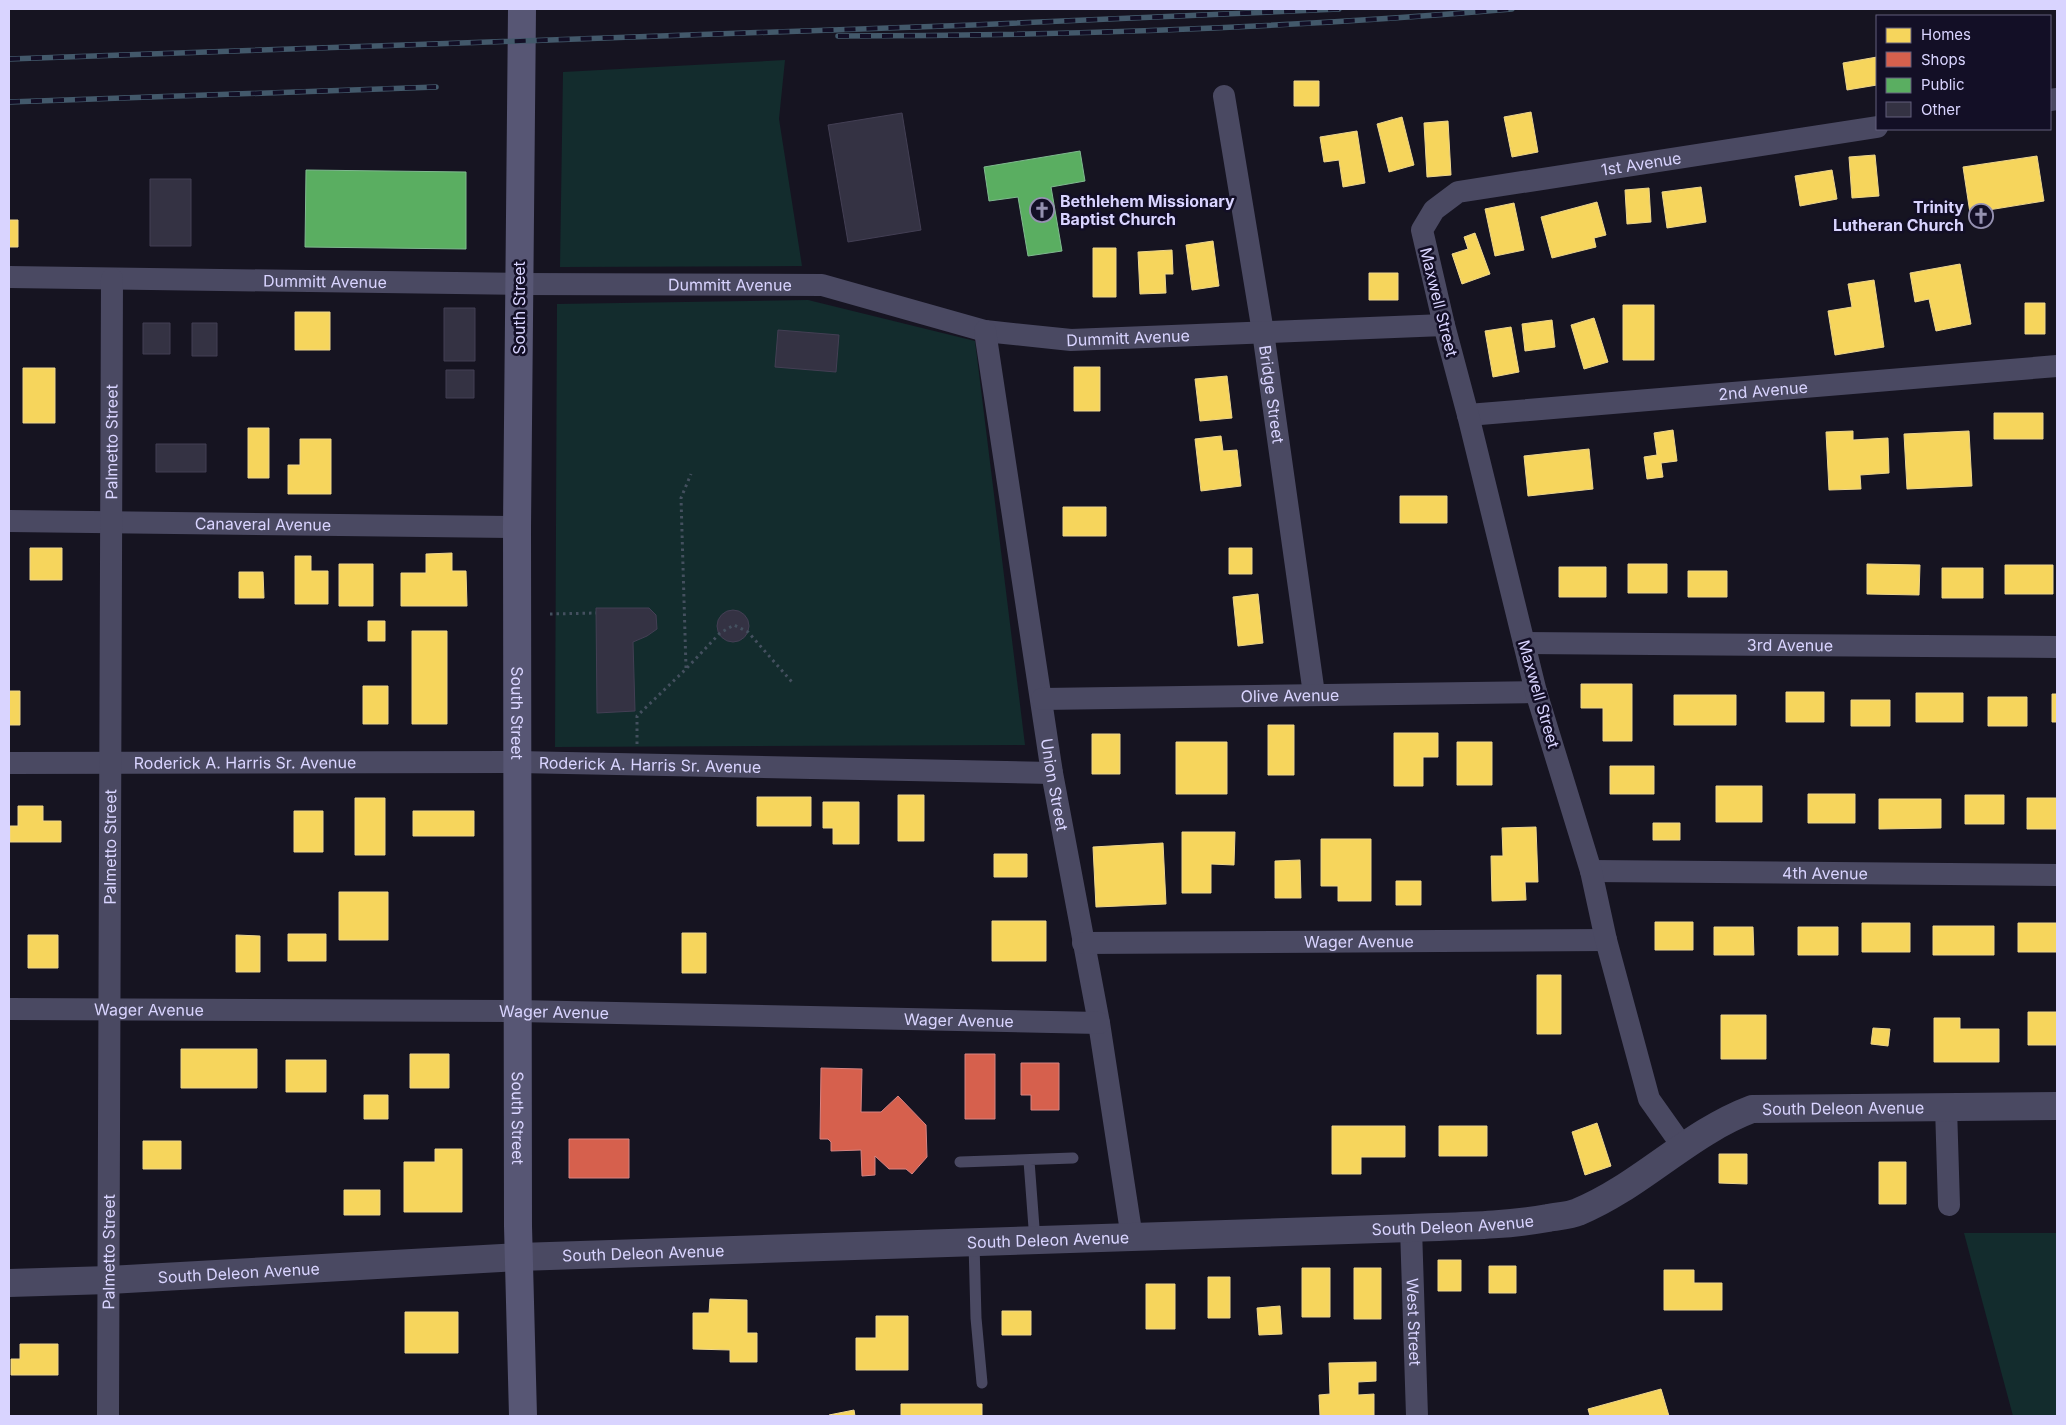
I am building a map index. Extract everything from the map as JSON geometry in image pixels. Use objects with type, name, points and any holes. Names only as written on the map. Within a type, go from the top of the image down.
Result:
[{"type":"main road","name":"South Street","points":[[522,9],[517,526],[518,1257],[523,1416]]},
{"type":"street","name":"Bridge Street","points":[[1224,96],[1263,332],[1314,694]]},
{"type":"street","name":"1st Avenue","points":[[1422,230],[1434,210],[1458,192],[1876,127]]},
{"type":"street","name":"Maxwell Street","points":[[1422,230],[1536,692],[1591,871],[1606,940],[1649,1099],[1683,1147]]},
{"type":"street","name":"Dummitt Avenue","points":[[9,277],[520,284],[822,285],[985,331],[1071,340],[1444,325]]},
{"type":"street","name":"Palmetto Street","points":[[108,1416],[109,764],[113,521],[112,279]]},
{"type":"street","name":"Union Street","points":[[985,331],[1052,773],[1099,1023],[1132,1238]]},
{"type":"street","name":"2nd Avenue","points":[[1468,415],[2057,366]]},
{"type":"street","name":"Canaveral Avenue","points":[[9,521],[517,526]]},
{"type":"street","name":"3rd Avenue","points":[[1524,643],[2057,647]]},
{"type":"street","name":"Olive Avenue","points":[[1042,699],[1536,692]]},
{"type":"street","name":"Roderick A. Harris Sr. Avenue","points":[[9,763],[518,762],[1052,773]]},
{"type":"street","name":"4th Avenue","points":[[1591,871],[2057,875]]},
{"type":"street","name":"Wager Avenue","points":[[1083,942],[1606,940]]},
{"type":"street","name":"Wager Avenue","points":[[9,1009],[109,1011],[518,1011],[1099,1023]]},
{"type":"street","name":"South Deleon Avenue","points":[[9,1283],[109,1280],[518,1257],[1132,1238],[1410,1228],[1530,1221],[1575,1213],[1620,1191],[1728,1118],[1752,1109],[2057,1106]]},
{"type":"street","points":[[1946,1107],[1949,1205]]},
{"type":"street","name":"West Street","points":[[1410,1228],[1417,1416]]},
{"type":"lane","points":[[960,1162],[1073,1158]]},
{"type":"lane","points":[[1029,1160],[1035,1241]]},
{"type":"lane","points":[[974,1243],[976,1318],[982,1383]]},
{"type":"path","points":[[686,670],[682,498],[692,474]]},
{"type":"path","points":[[550,614],[596,613]]},
{"type":"path","points":[[637,765],[637,716],[686,670],[720,633],[734,625],[748,632],[792,682]]},
{"type":"green space","points":[[785,60],[779,119],[802,266],[560,267],[563,72]]},
{"type":"green space","points":[[808,300],[975,341],[1025,745],[555,747],[557,304]]},
{"type":"green space","points":[[1964,1233],[2057,1233],[2057,1416],[2013,1416]]},
{"type":"building: Homes","points":[[1876,57],[1876,85],[1847,90],[1843,63]]},
{"type":"building: Homes","points":[[1294,81],[1319,81],[1319,106],[1294,106]]},
{"type":"building: Homes","points":[[1531,112],[1538,152],[1512,157],[1504,117]]},
{"type":"building: Homes","points":[[1402,117],[1414,165],[1389,172],[1377,124]]},
{"type":"building: Homes","points":[[1448,121],[1451,175],[1427,177],[1424,123]]},
{"type":"building: Homes","points":[[1357,131],[1365,183],[1343,187],[1339,160],[1324,162],[1320,137]]},
{"type":"building: Homes","points":[[1875,155],[1879,196],[1852,198],[1849,157]]},
{"type":"building: Homes","points":[[2037,156],[2044,201],[1970,213],[1963,167]]},
{"type":"building: Homes","points":[[1832,170],[1837,199],[1800,206],[1795,176]]},
{"type":"building: Homes","points":[[1701,187],[1706,222],[1667,228],[1662,192]]},
{"type":"building: Homes","points":[[1649,188],[1651,222],[1627,224],[1625,190]]},
{"type":"building: Homes","points":[[1597,202],[1606,235],[1594,238],[1596,247],[1552,258],[1541,217]]},
{"type":"building: Homes","points":[[1514,203],[1524,250],[1495,256],[1485,209]]},
{"type":"building: Homes","points":[[9,220],[18,220],[18,247],[9,247]]},
{"type":"building: Homes","points":[[1475,233],[1490,274],[1462,284],[1452,254],[1468,249],[1464,237]]},
{"type":"building: Homes","points":[[1213,241],[1219,286],[1192,290],[1186,245]]},
{"type":"building: Homes","points":[[1093,248],[1116,248],[1116,297],[1093,297]]},
{"type":"building: Homes","points":[[1172,250],[1173,274],[1165,274],[1166,293],[1140,294],[1138,252]]},
{"type":"building: Homes","points":[[1960,264],[1971,324],[1936,331],[1929,299],[1915,302],[1910,273]]},
{"type":"building: Homes","points":[[1369,273],[1398,273],[1398,300],[1369,300]]},
{"type":"building: Homes","points":[[1874,280],[1884,347],[1835,355],[1828,311],[1852,307],[1848,284]]},
{"type":"building: Homes","points":[[2025,303],[2045,303],[2045,334],[2025,334]]},
{"type":"building: Homes","points":[[1623,305],[1654,305],[1654,360],[1623,360]]},
{"type":"building: Homes","points":[[295,312],[330,312],[330,350],[295,350]]},
{"type":"building: Homes","points":[[1594,318],[1608,362],[1584,369],[1571,325]]},
{"type":"building: Homes","points":[[1552,320],[1555,347],[1525,351],[1522,324]]},
{"type":"building: Homes","points":[[1511,327],[1519,372],[1493,377],[1485,331]]},
{"type":"building: Homes","points":[[1074,367],[1100,367],[1100,411],[1074,411]]},
{"type":"building: Homes","points":[[23,368],[55,368],[55,423],[23,423]]},
{"type":"building: Homes","points":[[1227,376],[1232,418],[1200,421],[1195,379]]},
{"type":"building: Homes","points":[[1994,413],[2043,413],[2043,439],[1994,439]]},
{"type":"building: Homes","points":[[248,428],[269,428],[269,478],[248,478]]},
{"type":"building: Homes","points":[[1673,430],[1677,461],[1661,463],[1663,477],[1647,479],[1644,457],[1657,455],[1654,433]]},
{"type":"building: Homes","points":[[1853,431],[1853,440],[1888,438],[1889,473],[1860,475],[1861,489],[1829,490],[1826,432]]},
{"type":"building: Homes","points":[[1969,431],[1972,486],[1907,489],[1904,434]]},
{"type":"building: Homes","points":[[1221,436],[1223,451],[1237,450],[1241,486],[1201,491],[1195,439]]},
{"type":"building: Homes","points":[[300,439],[331,439],[331,494],[288,494],[288,465],[300,465]]},
{"type":"building: Homes","points":[[1589,449],[1593,489],[1528,496],[1524,456]]},
{"type":"building: Homes","points":[[1400,496],[1447,496],[1447,523],[1400,523]]},
{"type":"building: Homes","points":[[1063,507],[1106,507],[1106,536],[1063,536]]},
{"type":"building: Homes","points":[[30,548],[62,548],[62,580],[30,580]]},
{"type":"building: Homes","points":[[1229,548],[1252,548],[1252,574],[1229,574]]},
{"type":"building: Homes","points":[[452,553],[452,571],[466,571],[467,606],[401,606],[401,573],[426,573],[426,554]]},
{"type":"building: Homes","points":[[295,556],[311,556],[311,571],[328,571],[328,604],[295,604]]},
{"type":"building: Homes","points":[[339,564],[373,564],[373,606],[339,606]]},
{"type":"building: Homes","points":[[1628,564],[1667,564],[1667,593],[1628,593]]},
{"type":"building: Homes","points":[[1867,564],[1920,565],[1919,595],[1867,594]]},
{"type":"building: Homes","points":[[2005,565],[2053,565],[2053,594],[2005,594]]},
{"type":"building: Homes","points":[[1559,567],[1606,567],[1606,597],[1559,597]]},
{"type":"building: Homes","points":[[1942,568],[1983,568],[1983,598],[1942,598]]},
{"type":"building: Homes","points":[[1688,571],[1727,571],[1727,597],[1688,597]]},
{"type":"building: Homes","points":[[239,572],[263,572],[264,598],[239,598]]},
{"type":"building: Homes","points":[[1258,594],[1263,643],[1238,646],[1233,597]]},
{"type":"building: Homes","points":[[368,621],[385,621],[385,641],[368,641]]},
{"type":"building: Homes","points":[[412,631],[447,631],[447,724],[412,724]]},
{"type":"building: Homes","points":[[1581,684],[1632,684],[1632,741],[1603,741],[1603,708],[1581,708]]},
{"type":"building: Homes","points":[[363,686],[388,686],[388,724],[363,724]]},
{"type":"building: Homes","points":[[9,691],[20,691],[20,725],[9,725]]},
{"type":"building: Homes","points":[[1786,692],[1824,692],[1824,722],[1786,722]]},
{"type":"building: Homes","points":[[1916,693],[1963,693],[1963,722],[1916,722]]},
{"type":"building: Homes","points":[[2052,694],[2057,694],[2057,722],[2052,722]]},
{"type":"building: Homes","points":[[1674,695],[1736,695],[1736,725],[1674,725]]},
{"type":"building: Homes","points":[[1988,697],[2027,697],[2027,726],[1988,726]]},
{"type":"building: Homes","points":[[1851,700],[1890,700],[1890,726],[1851,726]]},
{"type":"building: Homes","points":[[1268,725],[1294,725],[1294,775],[1268,775]]},
{"type":"building: Homes","points":[[1394,733],[1438,733],[1438,757],[1423,757],[1423,786],[1394,786]]},
{"type":"building: Homes","points":[[1092,734],[1120,734],[1120,774],[1092,774]]},
{"type":"building: Homes","points":[[1176,742],[1227,742],[1227,794],[1176,794]]},
{"type":"building: Homes","points":[[1457,742],[1492,742],[1492,785],[1457,785]]},
{"type":"building: Homes","points":[[1610,766],[1654,766],[1654,794],[1610,794]]},
{"type":"building: Homes","points":[[1716,786],[1762,786],[1762,822],[1716,822]]},
{"type":"building: Homes","points":[[1808,794],[1855,794],[1855,823],[1808,823]]},
{"type":"building: Homes","points":[[898,795],[924,795],[924,841],[898,841]]},
{"type":"building: Homes","points":[[1965,795],[2004,795],[2004,824],[1965,824]]},
{"type":"building: Homes","points":[[757,797],[811,797],[811,826],[757,826]]},
{"type":"building: Homes","points":[[355,798],[385,798],[385,855],[355,855]]},
{"type":"building: Homes","points":[[2027,798],[2057,798],[2057,829],[2027,829]]},
{"type":"building: Homes","points":[[1879,799],[1941,799],[1941,828],[1879,829]]},
{"type":"building: Homes","points":[[823,802],[859,802],[859,844],[833,844],[833,828],[823,828]]},
{"type":"building: Homes","points":[[18,806],[43,806],[43,821],[61,821],[61,842],[10,842],[10,826],[18,826]]},
{"type":"building: Homes","points":[[294,811],[323,811],[323,852],[294,852]]},
{"type":"building: Homes","points":[[413,811],[474,811],[474,836],[413,836]]},
{"type":"building: Homes","points":[[1653,823],[1680,823],[1680,840],[1653,840]]},
{"type":"building: Homes","points":[[1536,827],[1538,882],[1525,882],[1526,900],[1492,901],[1491,856],[1503,856],[1502,828]]},
{"type":"building: Homes","points":[[1182,832],[1235,832],[1234,865],[1211,864],[1211,893],[1182,893]]},
{"type":"building: Homes","points":[[1321,839],[1371,839],[1371,901],[1338,901],[1338,886],[1321,886]]},
{"type":"building: Homes","points":[[1163,843],[1166,904],[1096,907],[1093,847]]},
{"type":"building: Homes","points":[[994,854],[1027,854],[1027,877],[994,877]]},
{"type":"building: Homes","points":[[1300,860],[1301,898],[1275,898],[1275,861]]},
{"type":"building: Homes","points":[[1396,881],[1421,881],[1421,905],[1396,905]]},
{"type":"building: Homes","points":[[339,892],[388,892],[388,940],[339,940]]},
{"type":"building: Homes","points":[[992,921],[1046,921],[1046,961],[992,961]]},
{"type":"building: Homes","points":[[1655,922],[1693,922],[1693,950],[1655,950]]},
{"type":"building: Homes","points":[[1862,923],[1910,923],[1910,952],[1862,952]]},
{"type":"building: Homes","points":[[2018,923],[2057,923],[2057,952],[2018,952]]},
{"type":"building: Homes","points":[[1933,926],[1994,926],[1994,955],[1933,955]]},
{"type":"building: Homes","points":[[1714,927],[1753,927],[1754,955],[1714,955]]},
{"type":"building: Homes","points":[[1798,927],[1838,927],[1838,955],[1798,955]]},
{"type":"building: Homes","points":[[682,933],[706,933],[706,973],[682,973]]},
{"type":"building: Homes","points":[[288,934],[326,934],[326,961],[288,961]]},
{"type":"building: Homes","points":[[28,935],[58,935],[58,968],[28,968]]},
{"type":"building: Homes","points":[[236,935],[260,936],[260,972],[236,972]]},
{"type":"building: Homes","points":[[1537,975],[1561,975],[1561,1034],[1537,1034]]},
{"type":"building: Homes","points":[[2028,1012],[2057,1012],[2057,1045],[2028,1045]]},
{"type":"building: Homes","points":[[1721,1015],[1766,1015],[1766,1059],[1721,1059]]},
{"type":"building: Homes","points":[[1934,1018],[1960,1018],[1960,1029],[1999,1029],[1999,1062],[1934,1062]]},
{"type":"building: Homes","points":[[1873,1028],[1890,1029],[1888,1046],[1871,1044]]},
{"type":"building: Homes","points":[[181,1049],[257,1049],[257,1088],[181,1088]]},
{"type":"building: Homes","points":[[410,1054],[449,1054],[449,1088],[410,1088]]},
{"type":"building: Homes","points":[[286,1060],[326,1060],[326,1092],[286,1092]]},
{"type":"building: Homes","points":[[364,1095],[388,1095],[388,1119],[364,1119]]},
{"type":"building: Homes","points":[[1597,1123],[1611,1166],[1585,1175],[1572,1132]]},
{"type":"building: Homes","points":[[1332,1126],[1405,1126],[1405,1157],[1361,1157],[1361,1174],[1332,1174]]},
{"type":"building: Homes","points":[[1439,1126],[1487,1126],[1487,1156],[1439,1156]]},
{"type":"building: Homes","points":[[143,1141],[181,1141],[181,1169],[143,1169]]},
{"type":"building: Homes","points":[[435,1149],[462,1149],[462,1212],[404,1212],[404,1162],[435,1162]]},
{"type":"building: Homes","points":[[1719,1154],[1747,1154],[1747,1184],[1719,1183]]},
{"type":"building: Homes","points":[[1879,1162],[1906,1162],[1906,1204],[1879,1204]]},
{"type":"building: Homes","points":[[344,1190],[380,1190],[380,1215],[344,1215]]},
{"type":"building: Homes","points":[[1438,1260],[1461,1260],[1461,1291],[1438,1291]]},
{"type":"building: Homes","points":[[1489,1266],[1516,1266],[1516,1293],[1489,1293]]},
{"type":"building: Homes","points":[[1302,1268],[1330,1268],[1330,1317],[1302,1317]]},
{"type":"building: Homes","points":[[1354,1268],[1381,1268],[1381,1319],[1354,1319]]},
{"type":"building: Homes","points":[[1664,1270],[1694,1270],[1694,1283],[1722,1283],[1722,1310],[1664,1310]]},
{"type":"building: Homes","points":[[1208,1277],[1230,1277],[1230,1318],[1208,1318]]},
{"type":"building: Homes","points":[[1146,1284],[1175,1284],[1175,1329],[1146,1329]]},
{"type":"building: Homes","points":[[710,1299],[747,1300],[747,1333],[757,1333],[757,1362],[730,1362],[730,1350],[693,1349],[693,1313],[709,1313]]},
{"type":"building: Homes","points":[[1280,1306],[1282,1334],[1259,1335],[1257,1308]]},
{"type":"building: Homes","points":[[1002,1311],[1031,1311],[1031,1335],[1002,1335]]},
{"type":"building: Homes","points":[[405,1312],[458,1312],[458,1353],[405,1353]]},
{"type":"building: Homes","points":[[876,1316],[908,1316],[908,1370],[856,1370],[856,1338],[876,1338]]},
{"type":"building: Homes","points":[[20,1344],[58,1344],[58,1375],[11,1375],[11,1359],[20,1359]]},
{"type":"building: Homes","points":[[1376,1362],[1376,1381],[1358,1382],[1358,1395],[1374,1394],[1374,1416],[1320,1416],[1319,1395],[1330,1394],[1329,1363]]},
{"type":"building: Homes","points":[[1661,1389],[1669,1416],[1590,1416],[1588,1409]]},
{"type":"building: Homes","points":[[901,1404],[982,1404],[982,1416],[901,1416]]},
{"type":"building: Homes","points":[[854,1410],[855,1416],[829,1415]]},
{"type":"building: Shops","points":[[965,1054],[995,1054],[995,1119],[965,1119]]},
{"type":"building: Shops","points":[[1021,1063],[1059,1063],[1059,1110],[1031,1110],[1031,1095],[1021,1095]]},
{"type":"building: Shops","points":[[821,1068],[862,1069],[861,1112],[881,1112],[898,1096],[926,1125],[927,1157],[912,1174],[906,1169],[889,1169],[875,1156],[875,1175],[862,1176],[861,1150],[831,1151],[831,1142],[828,1139],[820,1139]]},
{"type":"building: Shops","points":[[569,1139],[629,1139],[629,1178],[569,1178]]},
{"type":"building: Public","points":[[1080,151],[1085,181],[1051,187],[1062,251],[1028,256],[1018,197],[989,201],[984,167]]},
{"type":"building: Public","points":[[306,170],[466,172],[466,249],[305,247]]},
{"type":"building: Other","points":[[902,113],[921,230],[848,242],[828,125]]},
{"type":"building: Other","points":[[150,179],[191,179],[191,246],[150,246]]},
{"type":"building: Other","points":[[444,308],[475,308],[475,361],[444,361]]},
{"type":"building: Other","points":[[143,323],[170,323],[170,354],[143,354]]},
{"type":"building: Other","points":[[192,323],[217,323],[217,356],[192,356]]},
{"type":"building: Other","points":[[778,330],[839,335],[836,372],[775,367]]},
{"type":"building: Other","points":[[446,370],[474,370],[474,398],[446,398]]},
{"type":"building: Other","points":[[156,444],[206,444],[206,472],[156,472]]},
{"type":"building: Other","points":[[596,608],[649,608],[656,615],[657,629],[633,642],[635,711],[597,713]]},
{"type":"building: Other","points":[[733,610],[744,615],[749,626],[744,637],[733,642],[722,637],[717,626],[722,615]]},
{"type":"railway","points":[[9,59],[973,25],[1339,9]]},
{"type":"railway","points":[[838,36],[1175,30],[1428,16],[1512,9]]},
{"type":"railway","points":[[9,102],[436,87]]},
{"type":"place","name":"Bethlehem Missionary Baptist Church","points":[[1042,210]]},
{"type":"place","name":"Trinity Lutheran Church","points":[[1981,216]]}]
